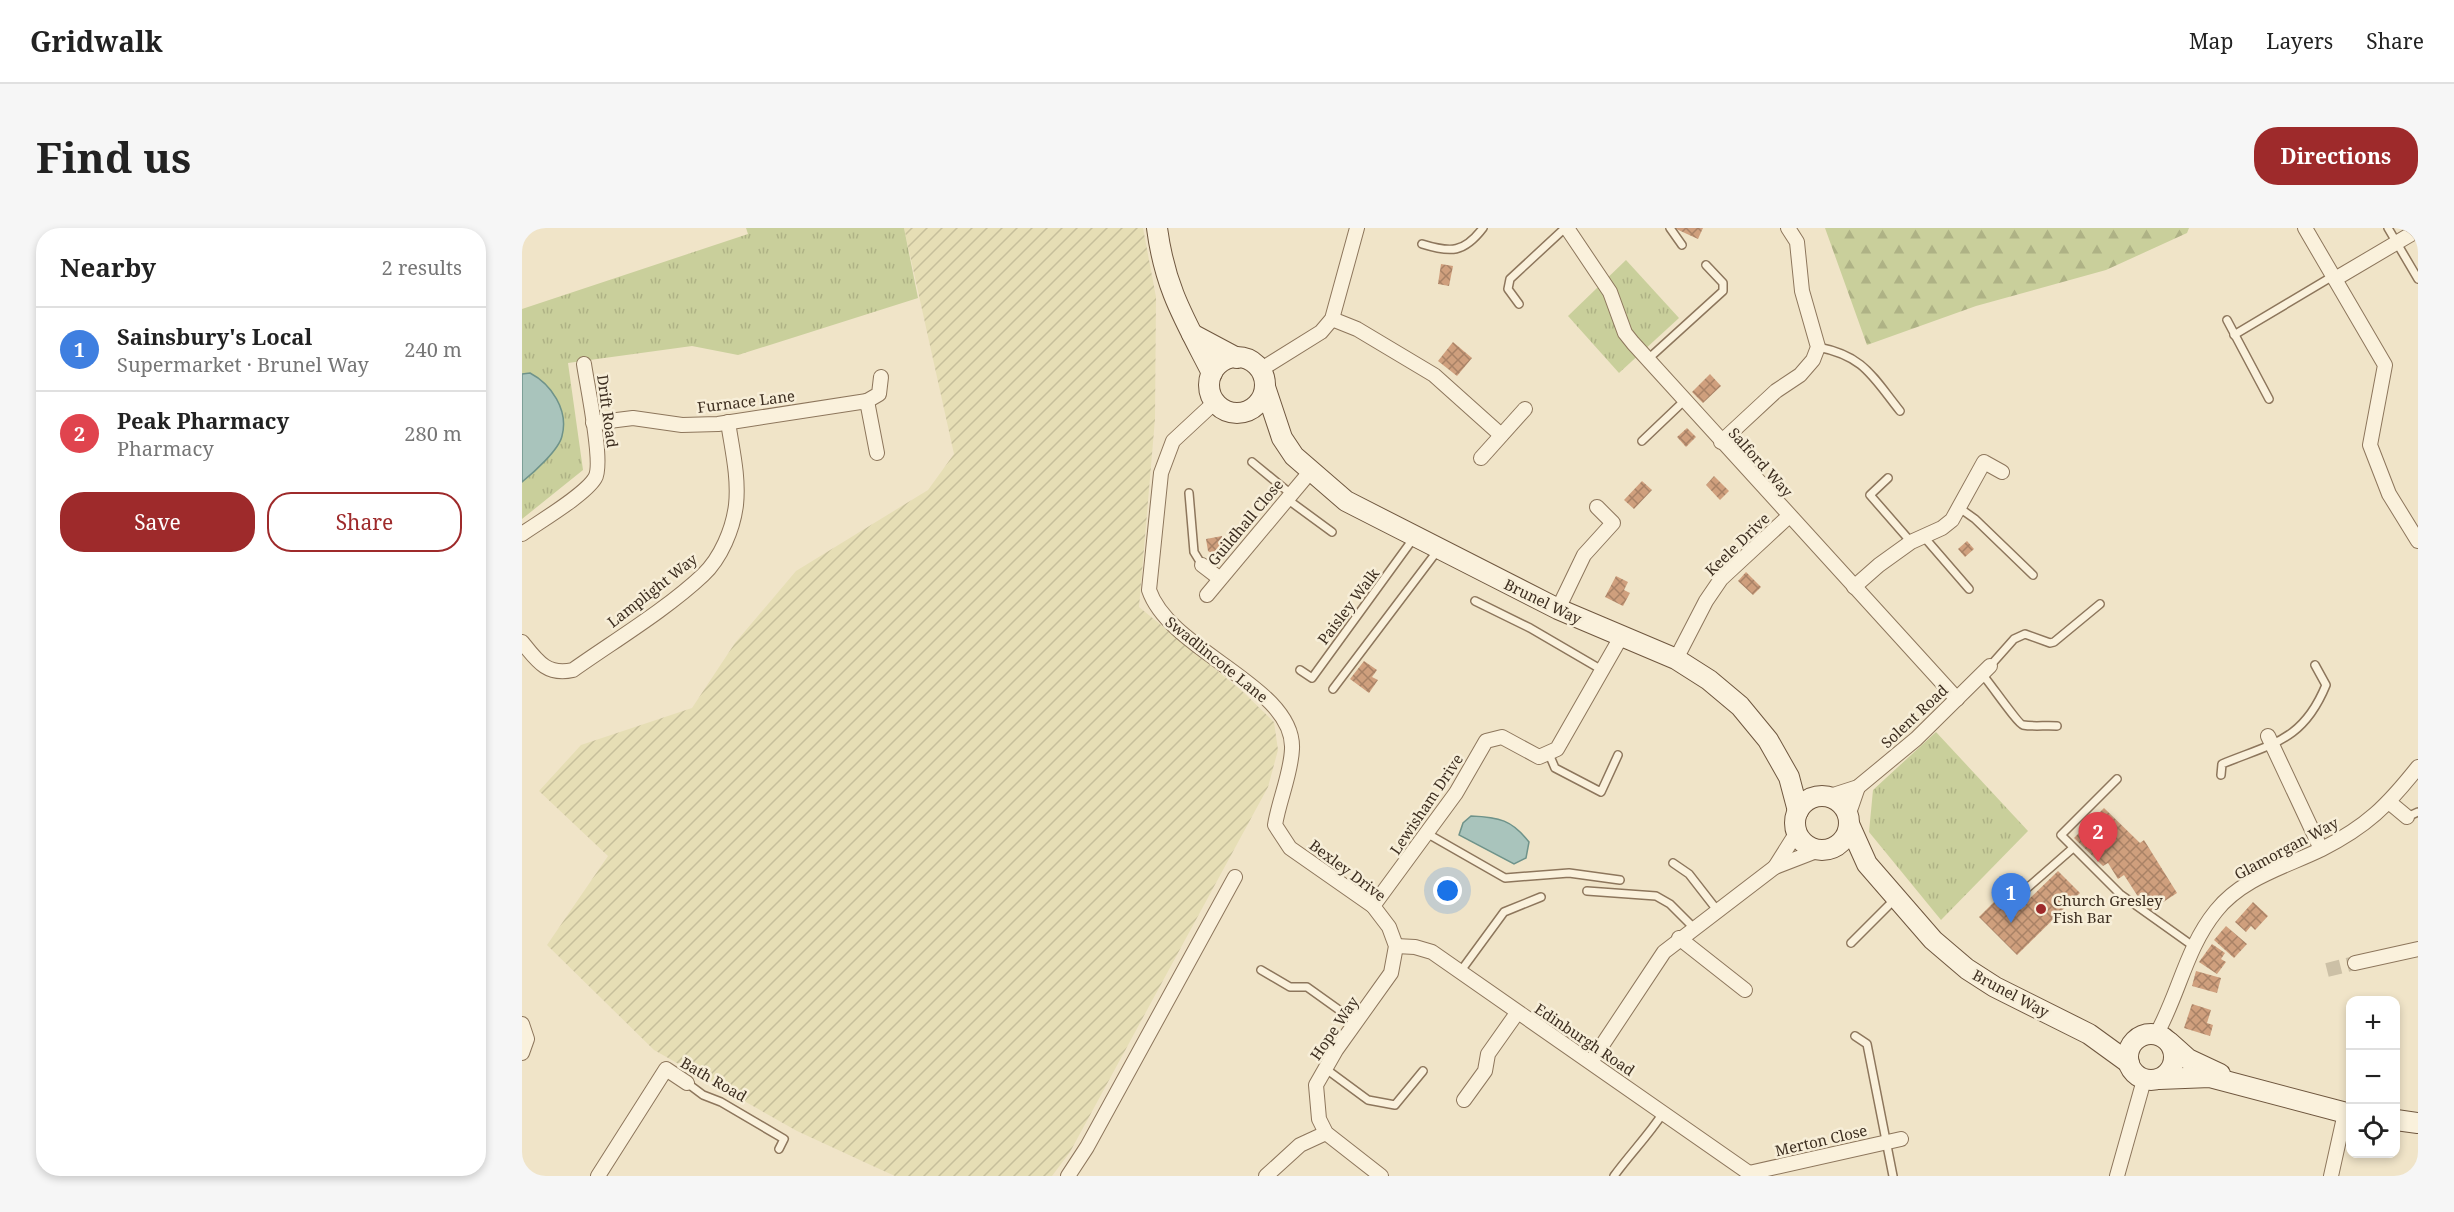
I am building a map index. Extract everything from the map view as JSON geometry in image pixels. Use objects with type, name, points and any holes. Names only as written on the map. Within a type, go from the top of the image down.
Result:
[{"type":"street","points":[[1157,228],[1161,260],[1172,293],[1192,334],[1212,373],[1210,391],[1215,402],[1226,411],[1242,413],[1252,409],[1260,402],[1263,378],[1252,362],[1237,358],[1192,334]]},
{"type":"street","points":[[1263,378],[1322,332],[1332,319],[1357,228]]},
{"type":"street","name":"Salford Way","points":[[1566,228],[1610,292],[1625,333],[1647,360],[1788,517],[1957,699]]},
{"type":"street","points":[[1720,442],[1776,391],[1800,375],[1813,360],[1818,347],[1802,291],[1797,242],[1788,228]]},
{"type":"street","points":[[2305,228],[2385,365],[2370,445],[2389,494],[2418,541]]},
{"type":"street","points":[[2334,278],[2418,230]]},
{"type":"street","points":[[1332,319],[1357,329],[1434,375],[1501,435]]},
{"type":"street","points":[[1212,373],[1223,362],[1237,358]]},
{"type":"street","name":"Drift Road","points":[[522,534],[595,479],[598,464],[584,364]]},
{"type":"street","points":[[877,453],[867,401],[879,394],[881,377]]},
{"type":"street","name":"Brunel Way","points":[[1263,378],[1282,438]]},
{"type":"street","name":"Furnace Lane","points":[[593,423],[633,418],[682,425],[728,422],[867,401]]},
{"type":"street","name":"Swadlincote Lane","points":[[1215,402],[1173,441],[1161,473],[1149,590],[1155,605],[1164,617],[1214,660],[1268,698],[1287,726],[1292,748],[1275,825]]},
{"type":"street","points":[[1481,458],[1525,409]]},
{"type":"street","name":"Brunel Way","points":[[1242,413],[1282,438],[1310,472],[1346,501],[1438,550],[1558,609],[1676,659],[1709,680],[1740,705],[1768,740],[1789,777],[1798,811]]},
{"type":"street","name":"Lamplight Way","points":[[522,642],[540,665],[550,670],[573,670],[704,574],[724,543],[733,522],[736,504],[735,464],[728,422]]},
{"type":"street","points":[[1854,587],[1879,565],[1952,520],[1984,462],[2002,472]]},
{"type":"street","name":"Guildhall Close","points":[[1207,595],[1310,472]]},
{"type":"street","points":[[1558,609],[1584,555],[1613,523],[1597,507]]},
{"type":"street","name":"Keele Drive","points":[[1676,659],[1706,601],[1721,579],[1788,517]]},
{"type":"street","points":[[1202,565],[1219,578]]},
{"type":"street","points":[[1549,754],[1557,749],[1621,637]]},
{"type":"street","name":"Solent Road","points":[[1823,797],[1858,788],[1916,739],[1986,670]]},
{"type":"street","name":"Lewisham Drive","points":[[1373,906],[1428,834],[1456,793],[1486,741],[1502,737],[1539,757],[1549,754]]},
{"type":"street","points":[[2270,741],[2321,849]]},
{"type":"street","name":"Glamorgan Way","points":[[2155,1038],[2172,1006],[2193,946],[2216,910],[2248,883],[2321,849],[2372,819],[2418,767]]},
{"type":"street","name":"Brunel Way","points":[[1789,777],[1823,797]]},
{"type":"street","points":[[1591,1062],[1664,952],[1679,938],[1775,867],[1824,850],[1843,840],[1858,788]]},
{"type":"street","points":[[1824,850],[1803,843],[1797,832],[1795,819],[1803,804],[1823,797],[1841,804],[1849,820]]},
{"type":"street","points":[[2389,802],[2413,815]]},
{"type":"street","name":"Brunel Way","points":[[1849,820],[1868,864],[1933,940],[1967,969],[1995,987],[2089,1034],[2129,1063],[2132,1071],[2152,1079]]},
{"type":"street","name":"Bexley Drive","points":[[1275,825],[1290,848],[1373,906],[1389,927],[1396,946]]},
{"type":"street","points":[[1775,867],[1797,832]]},
{"type":"street","name":"Brunel Way","points":[[1824,850],[1868,864]]},
{"type":"street","points":[[1068,1176],[1087,1147],[1235,877]]},
{"type":"street","points":[[1679,938],[1745,990]]},
{"type":"street","name":"Edinburgh Road","points":[[1396,946],[1415,947],[1432,952],[1749,1175]]},
{"type":"street","name":"Hope Way","points":[[1326,1133],[1319,1119],[1317,1085],[1356,1022],[1391,974],[1396,946]]},
{"type":"street","points":[[2355,963],[2418,949]]},
{"type":"street","points":[[1464,1100],[1485,1071],[1488,1054],[1517,1013]]},
{"type":"street","points":[[522,1024],[527,1039],[522,1053]]},
{"type":"street","name":"Brunel Way","points":[[2089,1034],[2114,1039],[2155,1038]]},
{"type":"street","points":[[2129,1063],[2130,1048],[2155,1038]]},
{"type":"street","points":[[2117,1176],[2152,1079],[2171,1070],[2174,1063],[2173,1049],[2155,1038]]},
{"type":"street","points":[[2155,1038],[2188,1059],[2245,1084]]},
{"type":"street","name":"Bath Road","points":[[597,1176],[666,1069],[687,1083]]},
{"type":"street","points":[[2152,1079],[2210,1077],[2245,1084],[2346,1113]]},
{"type":"street","points":[[2331,1176],[2346,1121]]},
{"type":"street","points":[[2400,1121],[2418,1123]]},
{"type":"street","points":[[1266,1176],[1300,1144],[1326,1133],[1381,1176]]},
{"type":"street","name":"Merton Close","points":[[1749,1175],[1901,1139]]},
{"type":"lane","points":[[1422,244],[1444,251],[1458,249],[1471,243],[1483,228]]},
{"type":"lane","points":[[1519,304],[1508,289],[1510,279],[1566,228]]},
{"type":"lane","points":[[1670,228],[1682,245]]},
{"type":"lane","points":[[2388,228],[2418,279]]},
{"type":"lane","points":[[1647,360],[1723,291],[1723,283],[1706,265]]},
{"type":"lane","points":[[2234,335],[2334,278]]},
{"type":"lane","points":[[2227,320],[2269,399]]},
{"type":"lane","points":[[1818,347],[1850,355],[1861,363],[1900,411]]},
{"type":"lane","points":[[1642,441],[1684,401]]},
{"type":"lane","points":[[1251,462],[1332,532]]},
{"type":"lane","points":[[1888,478],[1870,495],[1969,589]]},
{"type":"lane","points":[[1189,493],[1194,552],[1202,565]]},
{"type":"lane","points":[[1958,507],[1975,519],[2033,575]]},
{"type":"lane","name":"Paisley Walk","points":[[1300,670],[1312,678],[1414,537]]},
{"type":"lane","points":[[1333,689],[1438,550]]},
{"type":"lane","points":[[1475,601],[1530,628],[1602,670]]},
{"type":"lane","points":[[2057,726],[2022,725],[2016,721],[1986,670],[2014,639],[2025,634],[2050,643],[2054,642],[2100,604]]},
{"type":"lane","points":[[2221,775],[2222,764],[2297,730],[2317,708],[2326,685],[2315,665]]},
{"type":"lane","points":[[1549,754],[1555,768],[1600,792],[1618,755]]},
{"type":"lane","points":[[2117,779],[2061,835],[2120,894],[2193,946]]},
{"type":"lane","points":[[1428,834],[1505,878],[1569,873],[1620,880]]},
{"type":"lane","points":[[2025,890],[2073,848]]},
{"type":"lane","points":[[1673,864],[1689,874],[1717,910]]},
{"type":"lane","points":[[1587,891],[1656,896],[1670,904],[1694,927]]},
{"type":"lane","points":[[1460,973],[1504,912],[1541,897]]},
{"type":"lane","points":[[1851,943],[1898,898]]},
{"type":"lane","points":[[1261,970],[1290,987],[1307,987],[1356,1022]]},
{"type":"lane","points":[[1855,1036],[1867,1044],[1893,1176]]},
{"type":"lane","points":[[1326,1069],[1368,1100],[1395,1106],[1423,1071]]},
{"type":"lane","name":"Bath Road","points":[[687,1083],[704,1095],[721,1102],[784,1139],[778,1149]]},
{"type":"lane","points":[[1614,1176],[1633,1148],[1648,1137],[1663,1113]]},
{"type":"shaded area","points":[[904,228],[1143,228],[1156,297],[1155,419],[1139,607],[1242,691],[1274,722],[1278,750],[1268,787],[1070,1152],[1052,1176],[895,1176],[875,1167],[797,1131],[654,1050],[547,945],[608,856],[539,791],[581,745],[692,708],[735,643],[796,571],[928,490],[954,454]]},
{"type":"green space","points":[[746,228],[904,228],[918,298],[738,355],[692,346],[568,363],[583,470],[522,519],[522,309],[748,234]]},
{"type":"green space","points":[[1825,228],[2189,228],[2187,233],[2106,270],[1976,306],[1867,345]]},
{"type":"green space","points":[[1626,260],[1679,318],[1619,373],[1568,316]]},
{"type":"green space","points":[[1936,732],[2028,831],[1941,920],[1869,832],[1873,790]]},
{"type":"water","points":[[530,373],[545,384],[556,399],[563,417],[563,426],[562,436],[556,448],[522,482],[522,374]]},
{"type":"water","points":[[1471,816],[1489,817],[1511,824],[1529,842],[1526,858],[1514,864],[1459,835],[1463,823]]},
{"type":"building","points":[[1674,228],[1703,228],[1698,239]]},
{"type":"building","points":[[1441,264],[1453,266],[1449,286],[1438,284]]},
{"type":"building","points":[[1453,342],[1472,358],[1457,376],[1438,361]]},
{"type":"building","points":[[1710,374],[1721,386],[1703,403],[1692,392]]},
{"type":"building","points":[[1687,428],[1696,437],[1686,447],[1677,437]]},
{"type":"building","points":[[1714,476],[1729,491],[1720,500],[1706,485]]},
{"type":"building","points":[[1642,481],[1652,490],[1634,509],[1624,500]]},
{"type":"building","points":[[1222,536],[1223,543],[1228,546],[1220,559],[1208,551],[1206,539]]},
{"type":"building","points":[[1967,541],[1974,549],[1965,557],[1958,549]]},
{"type":"building","points":[[1746,572],[1761,587],[1753,595],[1738,581]]},
{"type":"building","points":[[1616,576],[1628,582],[1624,590],[1630,593],[1623,606],[1605,597]]},
{"type":"building","points":[[1364,661],[1377,670],[1372,677],[1378,680],[1369,693],[1350,679]]},
{"type":"building","points":[[2104,808],[2140,843],[2144,840],[2177,893],[2148,912],[2124,875],[2118,879],[2108,863],[2103,866],[2074,838]]},
{"type":"building","points":[[2058,871],[2080,893],[2017,955],[1979,917],[2005,891],[2021,907]]},
{"type":"building","points":[[2253,902],[2268,916],[2255,930],[2251,926],[2246,932],[2235,922]]},
{"type":"building","points":[[2226,926],[2247,944],[2234,958],[2214,940]]},
{"type":"building","points":[[2212,944],[2225,953],[2221,959],[2226,962],[2217,974],[2199,962]]},
{"type":"building","points":[[2196,971],[2221,978],[2217,993],[2192,986]]},
{"type":"building","points":[[2192,1004],[2211,1010],[2207,1023],[2213,1025],[2210,1036],[2184,1028]]},
{"type":"tunnel","points":[[2327,970],[2355,963]]},
{"type":"place","name":"Peak Pharmacy","points":[[2098,862]]},
{"type":"place","name":"Church Gresley Fish Bar","points":[[2041,909]]},
{"type":"place","name":"Sainsbury's Local","points":[[2011,923]]}]
